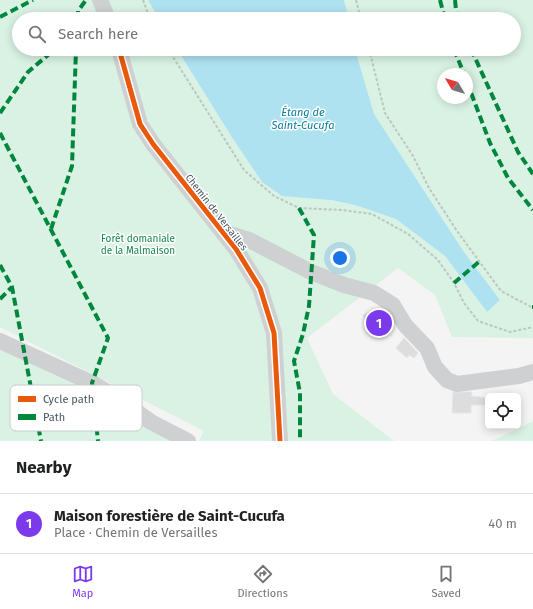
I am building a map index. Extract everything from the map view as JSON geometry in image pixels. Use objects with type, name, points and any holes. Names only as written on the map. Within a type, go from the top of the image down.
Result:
[{"type":"street","points":[[100,0],[105,12]]},
{"type":"street","name":"Chemin de Versailles","points":[[121,56],[140,124],[153,144],[236,250],[260,288],[274,333],[280,441]]},
{"type":"street","points":[[222,232],[249,240],[312,272],[344,285],[374,293],[393,305],[405,325],[427,348],[435,367],[447,380],[457,384],[519,376],[533,372]]},
{"type":"street","points":[[0,341],[95,385]]},
{"type":"street","points":[[142,416],[151,422],[188,441]]},
{"type":"path","points":[[143,0],[147,12]]},
{"type":"path","points":[[356,0],[359,12]]},
{"type":"path","points":[[172,56],[244,170],[274,196],[299,208],[342,210],[372,214],[408,234],[438,260],[454,283],[464,303],[478,321],[510,332],[533,327]]},
{"type":"path","points":[[371,56],[385,113],[413,156],[430,188],[457,231],[500,291],[533,308]]},
{"type":"green space","name":"Forêt domaniale de la Malmaison","points":[[0,0],[148,0],[155,12],[12,12],[12,56],[181,56],[233,139],[262,182],[355,205],[396,219],[445,256],[487,312],[500,300],[464,252],[374,114],[357,56],[521,56],[521,12],[347,12],[344,0],[533,0],[533,338],[452,337],[435,295],[398,268],[307,338],[333,394],[394,441],[199,441],[204,431],[142,399],[142,385],[114,385],[0,327]]},
{"type":"green space","points":[[0,341],[83,385],[10,385],[10,431],[142,431],[142,417],[188,441],[0,441]]},
{"type":"green space","points":[[533,421],[533,441],[492,441],[517,429],[521,429],[521,427]]},
{"type":"water","points":[[148,0],[344,0],[347,12],[155,12]]},
{"type":"water","name":"Étang de Saint-Cucufa","points":[[181,56],[357,56],[374,114],[464,252],[500,300],[487,312],[445,256],[396,219],[355,205],[331,200],[282,196],[262,182],[233,139]]},
{"type":"building","points":[[380,308],[386,312],[392,326],[372,336],[363,315]]},
{"type":"building","points":[[404,338],[418,353],[414,358],[409,355],[407,358],[396,348]]},
{"type":"building","points":[[453,392],[472,392],[471,396],[485,398],[485,405],[471,405],[471,413],[452,413]]},
{"type":"marked path","points":[[0,17],[33,0]]},
{"type":"marked path","points":[[78,12],[86,0]]},
{"type":"marked path","points":[[440,0],[443,12]]},
{"type":"marked path","points":[[455,0],[456,12]]},
{"type":"marked path","points":[[0,113],[28,72],[47,56]]},
{"type":"marked path","points":[[51,229],[72,166],[76,56]]},
{"type":"marked path","points":[[457,56],[462,68]]},
{"type":"marked path","points":[[474,56],[518,152],[533,174]]},
{"type":"marked path","points":[[473,98],[490,143],[508,178],[533,210]]},
{"type":"marked path","points":[[0,133],[108,338],[92,385]]},
{"type":"marked path","points":[[299,208],[314,235],[309,306],[303,334],[294,361],[300,393],[300,441]]},
{"type":"marked path","points":[[454,283],[480,261]]},
{"type":"marked path","points":[[0,265],[12,287],[30,385]]},
{"type":"marked path","points":[[0,299],[12,287]]},
{"type":"marked path","points":[[39,431],[41,441]]},
{"type":"marked path","points":[[97,431],[98,441]]},
{"type":"cycle path","points":[[121,56],[140,124],[153,144],[236,249],[260,288],[274,333],[280,441]]},
{"type":"place","name":"Maison forestière de Saint-Cucufa","points":[[379,323]]}]
